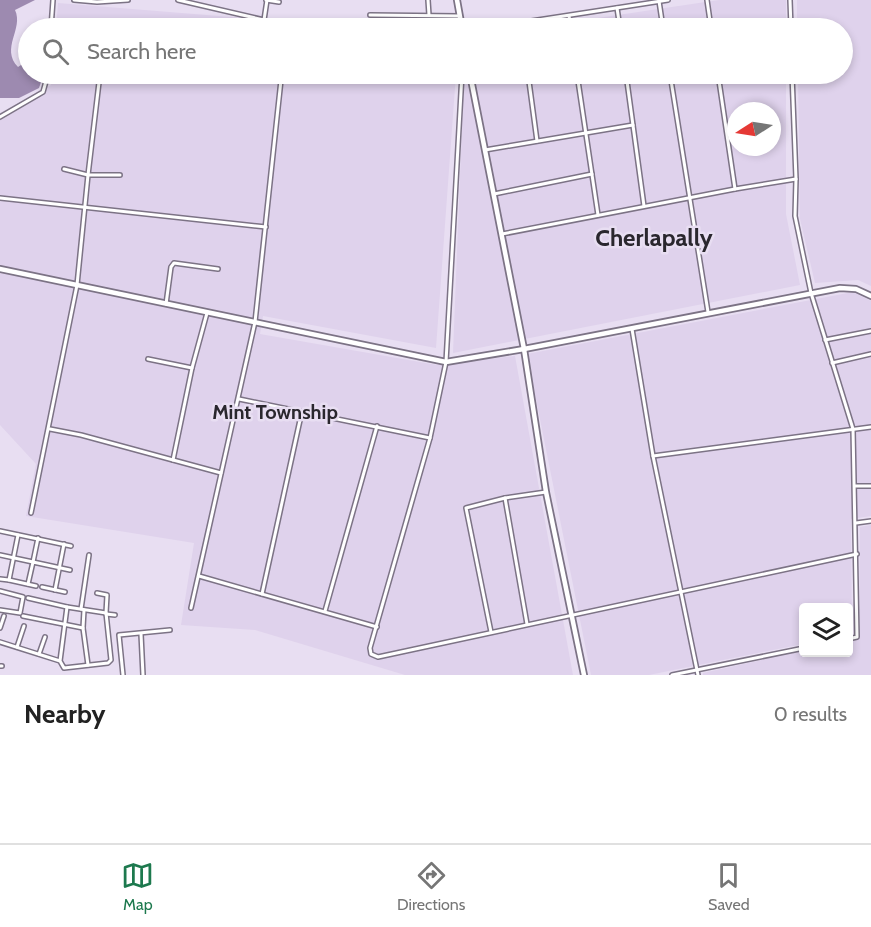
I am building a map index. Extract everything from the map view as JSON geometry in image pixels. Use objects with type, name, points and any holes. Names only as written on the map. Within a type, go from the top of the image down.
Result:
[{"type":"street","points":[[52,18],[53,0]]},
{"type":"street","points":[[74,0],[97,2],[128,0]]},
{"type":"street","points":[[178,0],[255,18]]},
{"type":"street","points":[[264,18],[267,0],[279,2]]},
{"type":"street","points":[[428,0],[429,15]]},
{"type":"street","points":[[457,0],[460,18]]},
{"type":"street","points":[[551,18],[668,0]]},
{"type":"street","points":[[707,0],[710,18]]},
{"type":"street","points":[[790,0],[791,18]]},
{"type":"street","points":[[659,1],[662,18]]},
{"type":"street","points":[[617,8],[618,18]]},
{"type":"street","points":[[370,15],[429,15],[452,18]]},
{"type":"street","points":[[0,117],[44,92],[46,84]]},
{"type":"street","points":[[31,513],[50,429],[77,285],[99,84]]},
{"type":"street","points":[[191,608],[240,399],[255,322],[280,84]]},
{"type":"street","points":[[461,84],[446,362],[430,438],[370,651],[374,656],[378,657],[857,554]]},
{"type":"street","points":[[472,84],[524,349],[546,492],[584,675]]},
{"type":"street","points":[[529,84],[537,141]]},
{"type":"street","points":[[579,84],[598,215]]},
{"type":"street","points":[[627,84],[644,206]]},
{"type":"street","points":[[672,84],[708,312]]},
{"type":"street","points":[[719,84],[735,189]]},
{"type":"street","points":[[792,84],[795,216],[811,293],[853,429],[857,554],[857,637],[853,638]]},
{"type":"street","points":[[485,150],[633,125]]},
{"type":"street","points":[[64,169],[88,175],[120,175]]},
{"type":"street","points":[[493,195],[592,174]]},
{"type":"street","points":[[501,234],[796,179]]},
{"type":"street","points":[[0,198],[266,227]]},
{"type":"street","points":[[166,304],[171,267],[174,263],[218,269]]},
{"type":"street","points":[[0,269],[446,362],[811,293],[848,288],[871,296]]},
{"type":"street","points":[[173,459],[192,368],[207,313]]},
{"type":"street","points":[[632,328],[654,456],[698,675]]},
{"type":"street","points":[[825,340],[871,331]]},
{"type":"street","points":[[831,363],[871,354]]},
{"type":"street","points":[[148,359],[192,368]]},
{"type":"street","points":[[240,399],[430,438]]},
{"type":"street","points":[[262,594],[302,411]]},
{"type":"street","points":[[325,611],[377,426]]},
{"type":"street","points":[[654,456],[871,427]]},
{"type":"street","points":[[50,429],[221,473]]},
{"type":"street","points":[[855,486],[871,486]]},
{"type":"street","points":[[491,632],[466,508],[505,498],[546,492]]},
{"type":"street","points":[[505,498],[527,624]]},
{"type":"street","points":[[856,523],[871,521]]},
{"type":"street","points":[[0,531],[71,546]]},
{"type":"street","points":[[9,580],[18,535]]},
{"type":"street","points":[[28,584],[38,538]]},
{"type":"street","points":[[55,590],[64,544]]},
{"type":"street","points":[[0,555],[70,570]]},
{"type":"street","points":[[88,665],[83,610],[89,555]]},
{"type":"street","points":[[199,576],[377,627]]},
{"type":"street","points":[[0,579],[36,586]]},
{"type":"street","points":[[42,587],[65,592]]},
{"type":"street","points":[[0,591],[23,597],[20,613],[0,610]]},
{"type":"street","points":[[64,668],[110,662],[106,614],[107,595],[97,594]]},
{"type":"street","points":[[28,598],[115,615]]},
{"type":"street","points":[[65,675],[60,661],[67,607]]},
{"type":"street","points":[[0,628],[4,616]]},
{"type":"street","points":[[23,616],[83,628]]},
{"type":"street","points":[[17,647],[24,626]]},
{"type":"street","points":[[123,675],[119,635],[170,630]]},
{"type":"street","points":[[141,634],[143,675]]},
{"type":"street","points":[[39,654],[45,636]]},
{"type":"street","points":[[0,642],[60,661]]},
{"type":"street","points":[[672,675],[799,649]]},
{"type":"shaded area","points":[[0,0],[35,0],[15,10],[17,24],[11,53],[18,67],[18,84],[40,84],[39,88],[19,98],[0,98]]},
{"type":"shaded area","points":[[719,0],[786,0],[786,18],[598,18]]},
{"type":"shaded area","points":[[797,0],[871,0],[871,286],[858,280],[815,283],[800,219],[798,84],[853,84],[853,18],[797,18]]},
{"type":"shaded area","points":[[58,3],[245,18],[57,18]]},
{"type":"shaded area","points":[[455,84],[436,348],[263,316],[260,334],[437,365],[515,356],[573,675],[405,675],[255,630],[181,625],[194,543],[26,516],[36,464],[0,425],[0,113],[51,85]]},
{"type":"shaded area","points":[[464,84],[786,84],[786,214],[800,285],[453,353]]},
{"type":"shaded area","points":[[853,292],[871,301],[871,516],[851,519],[852,603],[799,603],[799,645],[649,675],[591,675],[527,354]]},
{"type":"shaded area","points":[[871,525],[871,675],[703,675],[703,673],[799,652],[799,657],[853,657],[853,640],[859,639],[860,527]]},
{"type":"district","name":"Cherlapally","points":[[654,237]]},
{"type":"district","name":"Mint Township","points":[[275,412]]}]
